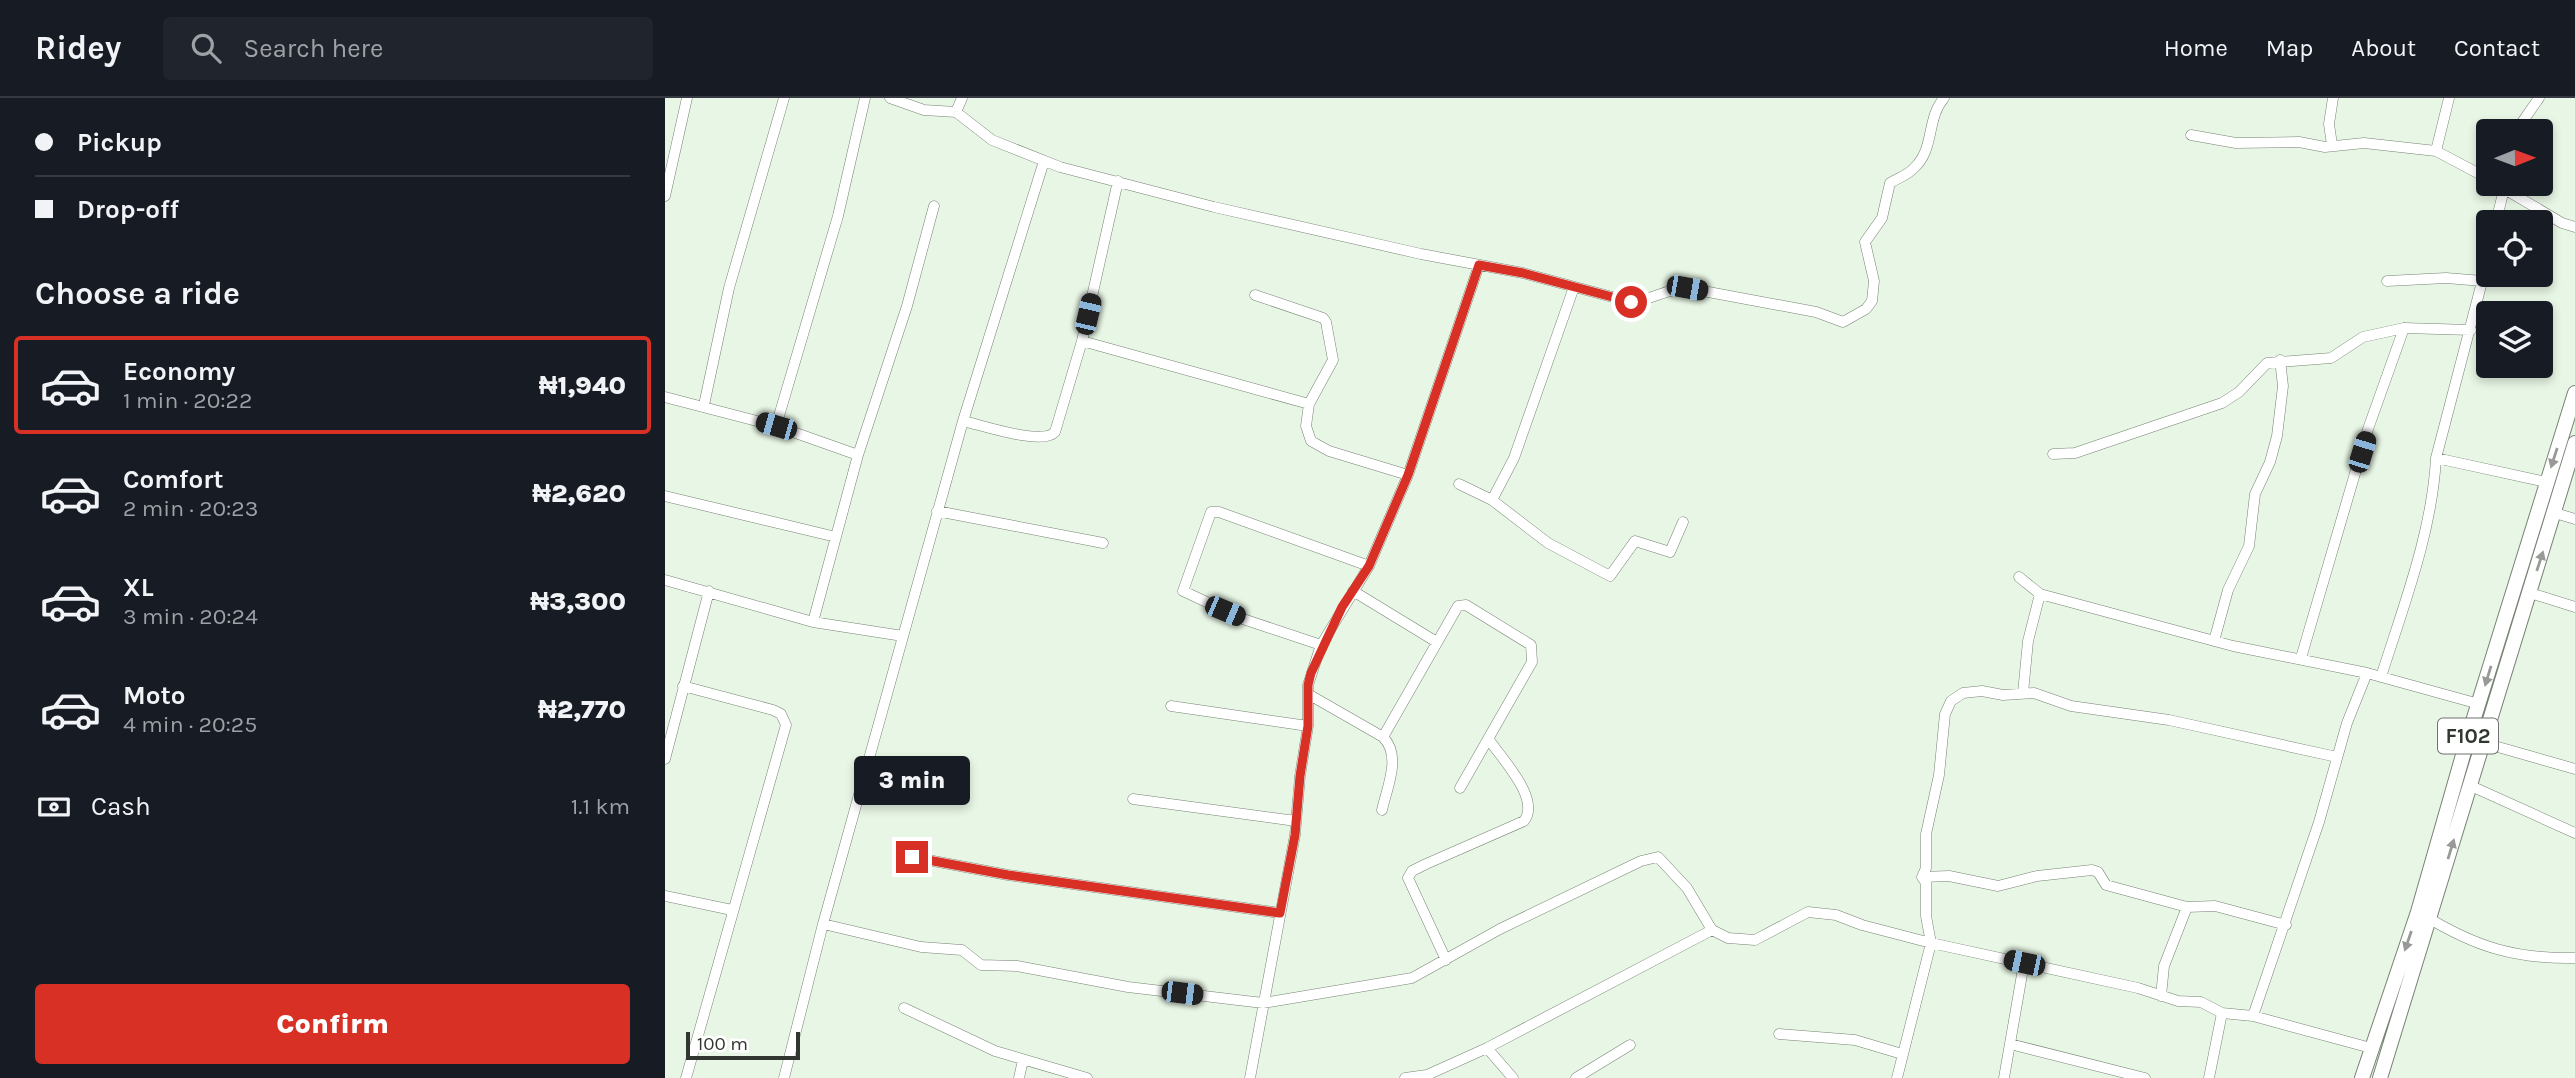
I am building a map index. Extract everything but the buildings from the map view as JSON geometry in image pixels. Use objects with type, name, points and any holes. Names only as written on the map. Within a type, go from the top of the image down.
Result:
[{"type":"main road","name":"F102","points":[[2380,1078],[2479,704],[2575,394]]},
{"type":"main road","name":"F102","points":[[2362,1078],[2471,786],[2575,443]]},
{"type":"street","points":[[665,196],[687,98]]},
{"type":"street","points":[[704,405],[729,288],[784,98]]},
{"type":"street","points":[[776,426],[838,216],[865,98]]},
{"type":"street","points":[[890,98],[924,110],[956,112],[992,140],[1044,161],[1214,207],[1479,265],[1631,302],[1643,301],[1667,289],[1687,288],[1816,312],[1843,322],[1866,309],[1873,292],[1865,242],[1867,234],[1882,218],[1890,183],[1912,171],[1923,158],[1932,121],[1944,98]]},
{"type":"street","points":[[956,112],[962,98]]},
{"type":"street","points":[[2332,145],[2329,124],[2333,98]]},
{"type":"street","points":[[2436,151],[2449,98]]},
{"type":"street","points":[[2524,119],[2539,98]]},
{"type":"street","points":[[2191,135],[2236,143],[2364,143],[2436,151],[2476,173]]},
{"type":"street","points":[[784,1078],[823,924],[937,511],[1044,161]]},
{"type":"street","points":[[963,421],[1034,438],[1052,436],[1081,341],[1118,181]]},
{"type":"street","points":[[2518,196],[2575,227]]},
{"type":"street","points":[[813,622],[858,455],[907,306],[934,206]]},
{"type":"street","points":[[1250,1078],[1296,821],[1308,726],[1308,685],[1321,645],[1369,566],[1408,475],[1479,265]]},
{"type":"street","points":[[2387,281],[2446,278],[2476,280]]},
{"type":"street","points":[[1492,500],[1514,458],[1574,287]]},
{"type":"street","points":[[2381,677],[2416,566],[2433,490],[2436,458],[2482,287]]},
{"type":"street","points":[[1255,295],[1323,318],[1327,322],[1333,360],[1309,404],[1306,426],[1311,441],[1329,451],[1408,475]]},
{"type":"street","points":[[2053,454],[2075,453],[2222,403],[2239,392],[2260,367],[2280,360],[2331,358],[2363,337],[2404,328],[2471,330]]},
{"type":"street","points":[[2301,658],[2368,429],[2404,328]]},
{"type":"street","points":[[1081,341],[1309,404]]},
{"type":"street","points":[[2214,641],[2228,590],[2249,546],[2257,489],[2270,462],[2277,436],[2283,386],[2280,360]]},
{"type":"street","points":[[665,397],[704,405],[776,426],[858,455]]},
{"type":"street","points":[[2436,458],[2546,482]]},
{"type":"street","points":[[1459,484],[1492,500],[1548,543],[1610,576],[1635,541],[1669,552],[1683,522]]},
{"type":"street","points":[[665,496],[836,537]]},
{"type":"street","points":[[937,511],[1103,543]]},
{"type":"street","points":[[1321,645],[1243,619],[1183,592],[1211,512],[1219,512],[1369,566]]},
{"type":"street","points":[[2555,513],[2575,519]]},
{"type":"street","points":[[2019,577],[2040,594],[2214,641],[2367,673],[2479,704]]},
{"type":"street","points":[[665,580],[709,591],[731,601],[813,622],[903,636]]},
{"type":"street","points":[[665,759],[709,591]]},
{"type":"street","points":[[1353,591],[1435,641]]},
{"type":"street","points":[[2530,593],[2575,607]]},
{"type":"street","points":[[2023,693],[2028,641],[2040,594]]},
{"type":"street","points":[[1383,737],[1435,641],[1458,606],[1466,605],[1531,645],[1532,662],[1490,741],[1460,788]]},
{"type":"street","points":[[2253,1016],[2286,925],[2337,757],[2367,673]]},
{"type":"street","points":[[683,686],[773,710],[785,719],[785,732],[686,1078]]},
{"type":"street","points":[[1922,877],[1926,868],[1926,834],[1938,775],[1947,707],[1956,697],[1974,691],[2003,695],[2023,693],[2071,706],[2159,718],[2337,757]]},
{"type":"street","points":[[1308,694],[1383,737],[1393,751],[1382,810]]},
{"type":"street","points":[[1171,706],[1308,726]]},
{"type":"street","points":[[1446,960],[1408,878],[1412,871],[1524,821],[1529,815],[1530,807],[1525,793],[1490,741]]},
{"type":"street","points":[[2484,743],[2575,769]]},
{"type":"street","points":[[2471,786],[2575,833]]},
{"type":"street","points":[[1133,799],[1296,821]]},
{"type":"street","points":[[912,857],[1008,875],[1280,913]]},
{"type":"street","points":[[823,924],[921,947],[961,950],[981,965],[1017,966],[1128,987],[1263,1003],[1412,978],[1500,929],[1652,857],[1658,857],[1673,870],[1712,930],[1728,938],[1755,940],[1800,915],[1823,913],[1931,943],[2161,996],[2201,1002],[2223,1013],[2253,1016],[2371,1048]]},
{"type":"street","points":[[1922,877],[1949,876],[1998,886],[2037,876],[2092,870],[2098,872],[2106,885],[2187,907],[2215,906],[2286,925]]},
{"type":"street","points":[[1897,1078],[1931,943],[1926,916],[1926,883],[1922,877]]},
{"type":"street","points":[[665,896],[732,910]]},
{"type":"street","points":[[2161,996],[2164,965],[2187,907]]},
{"type":"street","points":[[2424,916],[2493,951],[2536,958],[2575,958]]},
{"type":"street","points":[[1405,1078],[1427,1077],[1712,930]]},
{"type":"street","points":[[2004,1078],[2024,963]]},
{"type":"street","points":[[904,1008],[977,1044],[1087,1078]]},
{"type":"street","points":[[2209,1078],[2223,1013]]},
{"type":"street","points":[[1779,1034],[1855,1040],[1902,1054]]},
{"type":"street","points":[[2010,1044],[2145,1078]]},
{"type":"street","points":[[1576,1078],[1630,1045]]},
{"type":"street","points":[[1487,1048],[1513,1078]]},
{"type":"street","points":[[1019,1078],[1023,1060]]},
{"type":"route","points":[[912,857],[1008,875],[1280,913],[1295,835],[1308,726],[1308,685],[1311,673],[1321,645],[1369,566],[1408,475],[1435,402],[1479,265],[1523,273],[1631,302]]}]
